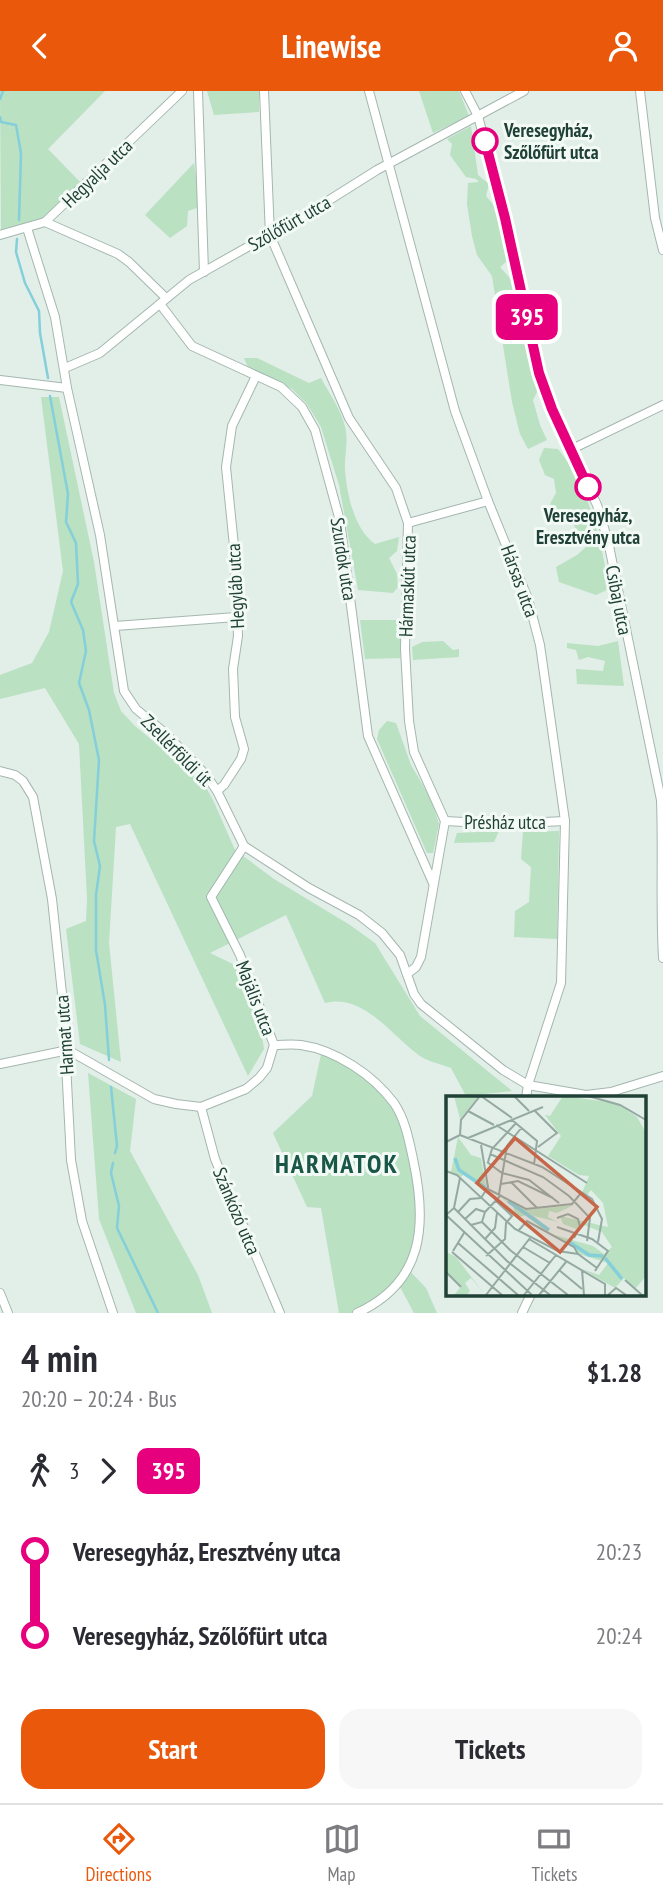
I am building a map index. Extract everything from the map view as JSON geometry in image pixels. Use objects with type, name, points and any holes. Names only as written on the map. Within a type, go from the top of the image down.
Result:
[{"type":"street","name":"Hegyalja utca","points":[[0,235],[45,222],[182,91]]},
{"type":"street","points":[[198,91],[204,272]]},
{"type":"street","name":"Hármaskút utca","points":[[264,91],[270,235],[349,418],[396,488],[408,523],[405,649],[409,721],[414,752],[445,821]]},
{"type":"street","name":"Hársas utca","points":[[369,91],[456,411],[535,620],[565,821],[561,983],[526,1096]]},
{"type":"street","name":"Csibaj utca","points":[[465,91],[478,116],[505,218],[539,373],[570,450],[597,505],[608,541],[661,800],[663,958]]},
{"type":"street","name":"Szőlőfürt utca","points":[[65,368],[100,353],[163,301],[204,272],[389,163],[524,91]]},
{"type":"street","points":[[640,91],[655,218],[663,250]]},
{"type":"street","name":"Szurdok utca","points":[[45,222],[118,254],[129,262],[163,301],[192,346],[281,387],[293,397],[315,430],[340,521],[368,736],[433,883]]},
{"type":"street","name":"Zsellérföldi út","points":[[27,228],[55,317],[66,388],[100,535],[124,691],[130,702],[206,775],[217,791],[244,846]]},
{"type":"street","name":"Hegyláb utca","points":[[217,791],[241,759],[244,749],[235,717],[233,693],[238,636],[234,546],[226,467],[232,426],[256,376]]},
{"type":"street","points":[[0,380],[66,388]]},
{"type":"street","points":[[570,450],[663,405]]},
{"type":"street","points":[[408,523],[488,501]]},
{"type":"street","points":[[115,625],[236,617]]},
{"type":"street","name":"Harmat utca","points":[[0,771],[15,775],[23,781],[33,797],[52,899],[68,1051],[66,1075],[71,1160],[82,1221],[113,1313]]},
{"type":"street","points":[[407,974],[416,967],[421,957],[445,821]]},
{"type":"street","name":"Présház utca","points":[[445,821],[501,824],[565,821]]},
{"type":"street","points":[[244,846],[309,888],[359,915],[382,933],[400,955],[414,994],[421,1004],[503,1070],[528,1085],[586,1094],[611,1092],[663,1076]]},
{"type":"street","name":"Majális utca","points":[[201,1107],[238,1093],[259,1078],[267,1068],[274,1045],[240,955],[211,897],[244,846]]},
{"type":"street","points":[[274,1045],[300,1045],[322,1051],[356,1068],[395,1105],[408,1138],[420,1199],[420,1233],[412,1258],[398,1283],[382,1299],[357,1313]]},
{"type":"street","points":[[0,1064],[68,1051],[154,1098],[201,1107]]},
{"type":"street","name":"Szánkózó utca","points":[[201,1107],[215,1159],[281,1313]]},
{"type":"street","points":[[0,1293],[8,1313]]},
{"type":"street","points":[[522,1313],[531,1295]]},
{"type":"green space","points":[[0,91],[105,91],[48,149],[81,183],[45,218],[1,232]]},
{"type":"green space","points":[[207,91],[259,91],[259,112],[214,115]]},
{"type":"green space","points":[[419,91],[459,91],[469,116],[433,133]]},
{"type":"green space","points":[[471,126],[478,175],[489,184],[486,196],[497,209],[507,261],[500,267],[517,286],[524,312],[527,356],[538,390],[533,400],[547,440],[528,449],[520,434],[512,402],[492,276],[477,255],[472,236],[467,204],[468,183],[479,182],[466,177],[450,155],[452,144],[447,139]]},
{"type":"green space","points":[[194,163],[200,207],[188,211],[187,226],[170,238],[145,215]]},
{"type":"green space","points":[[244,358],[257,358],[309,383],[321,378],[345,427],[346,479],[357,520],[375,544],[399,537],[397,551],[389,558],[397,574],[398,587],[393,593],[358,590],[339,485],[321,427],[307,404],[292,389],[248,367]]},
{"type":"green space","points":[[41,397],[59,397],[94,562],[114,693],[121,711],[135,726],[203,782],[235,850],[274,879],[375,943],[420,1016],[512,1091],[466,1096],[451,1068],[420,1056],[363,1009],[338,1001],[325,1003],[286,915],[210,953],[235,965],[261,1029],[264,1049],[248,1076],[130,824],[116,827],[109,943],[121,1062],[80,1044],[66,929],[86,921],[79,744],[45,688],[0,699],[0,675],[32,663],[49,632],[63,571]]},
{"type":"green space","points":[[544,448],[558,449],[569,464],[586,498],[602,552],[609,589],[596,595],[559,582],[556,567],[586,547],[570,518],[550,504],[556,493],[554,479],[545,475],[539,460]]},
{"type":"green space","points":[[360,620],[402,620],[400,658],[365,659]]},
{"type":"green space","points":[[443,641],[453,650],[459,649],[459,657],[413,660],[412,647],[422,642]]},
{"type":"green space","points":[[618,641],[624,686],[577,684],[576,669],[603,671],[605,661],[588,657],[579,660],[576,650],[567,648],[567,643],[598,646]]},
{"type":"green space","points":[[387,721],[396,723],[411,765],[431,799],[439,824],[433,853],[427,853],[377,739],[379,730]]},
{"type":"green space","points":[[499,831],[494,842],[454,843],[457,833]]},
{"type":"green space","points":[[559,831],[557,939],[514,937],[515,911],[529,902],[531,867],[521,859],[523,832]]},
{"type":"green space","points":[[322,1050],[363,1073],[387,1096],[401,1118],[422,1219],[406,1267],[426,1288],[437,1313],[414,1313],[398,1283],[357,1313],[339,1313],[321,1208],[307,1207],[273,1133],[312,1096]]},
{"type":"green space","points":[[88,1073],[136,1099],[130,1151],[198,1275],[212,1313],[136,1313],[99,1219]]},
{"type":"waterway","points":[[0,99],[3,91]]},
{"type":"waterway","points":[[0,117],[1,122],[16,125],[21,153],[19,220]]},
{"type":"waterway","points":[[17,239],[16,252],[25,283],[39,311],[48,378]]},
{"type":"waterway","points":[[50,396],[68,494],[66,522],[76,543],[78,584],[71,602],[83,630],[86,651],[79,683],[89,710],[99,760],[94,841],[100,866],[96,895],[96,950],[105,1005],[109,1060]]},
{"type":"waterway","points":[[111,1087],[117,1146],[115,1153]]},
{"type":"waterway","points":[[113,1163],[111,1173],[119,1206],[117,1228],[158,1313]]},
{"type":"bus line","name":"395","points":[[485,141],[539,373],[552,409],[588,487]]},
{"type":"place","name":"Veresegyház, Szőlőfürt utca","points":[[485,141]]},
{"type":"place","name":"Veresegyház, Eresztvény utca","points":[[588,487]]},
{"type":"district","name":"HARMATOK","points":[[337,1164]]}]
